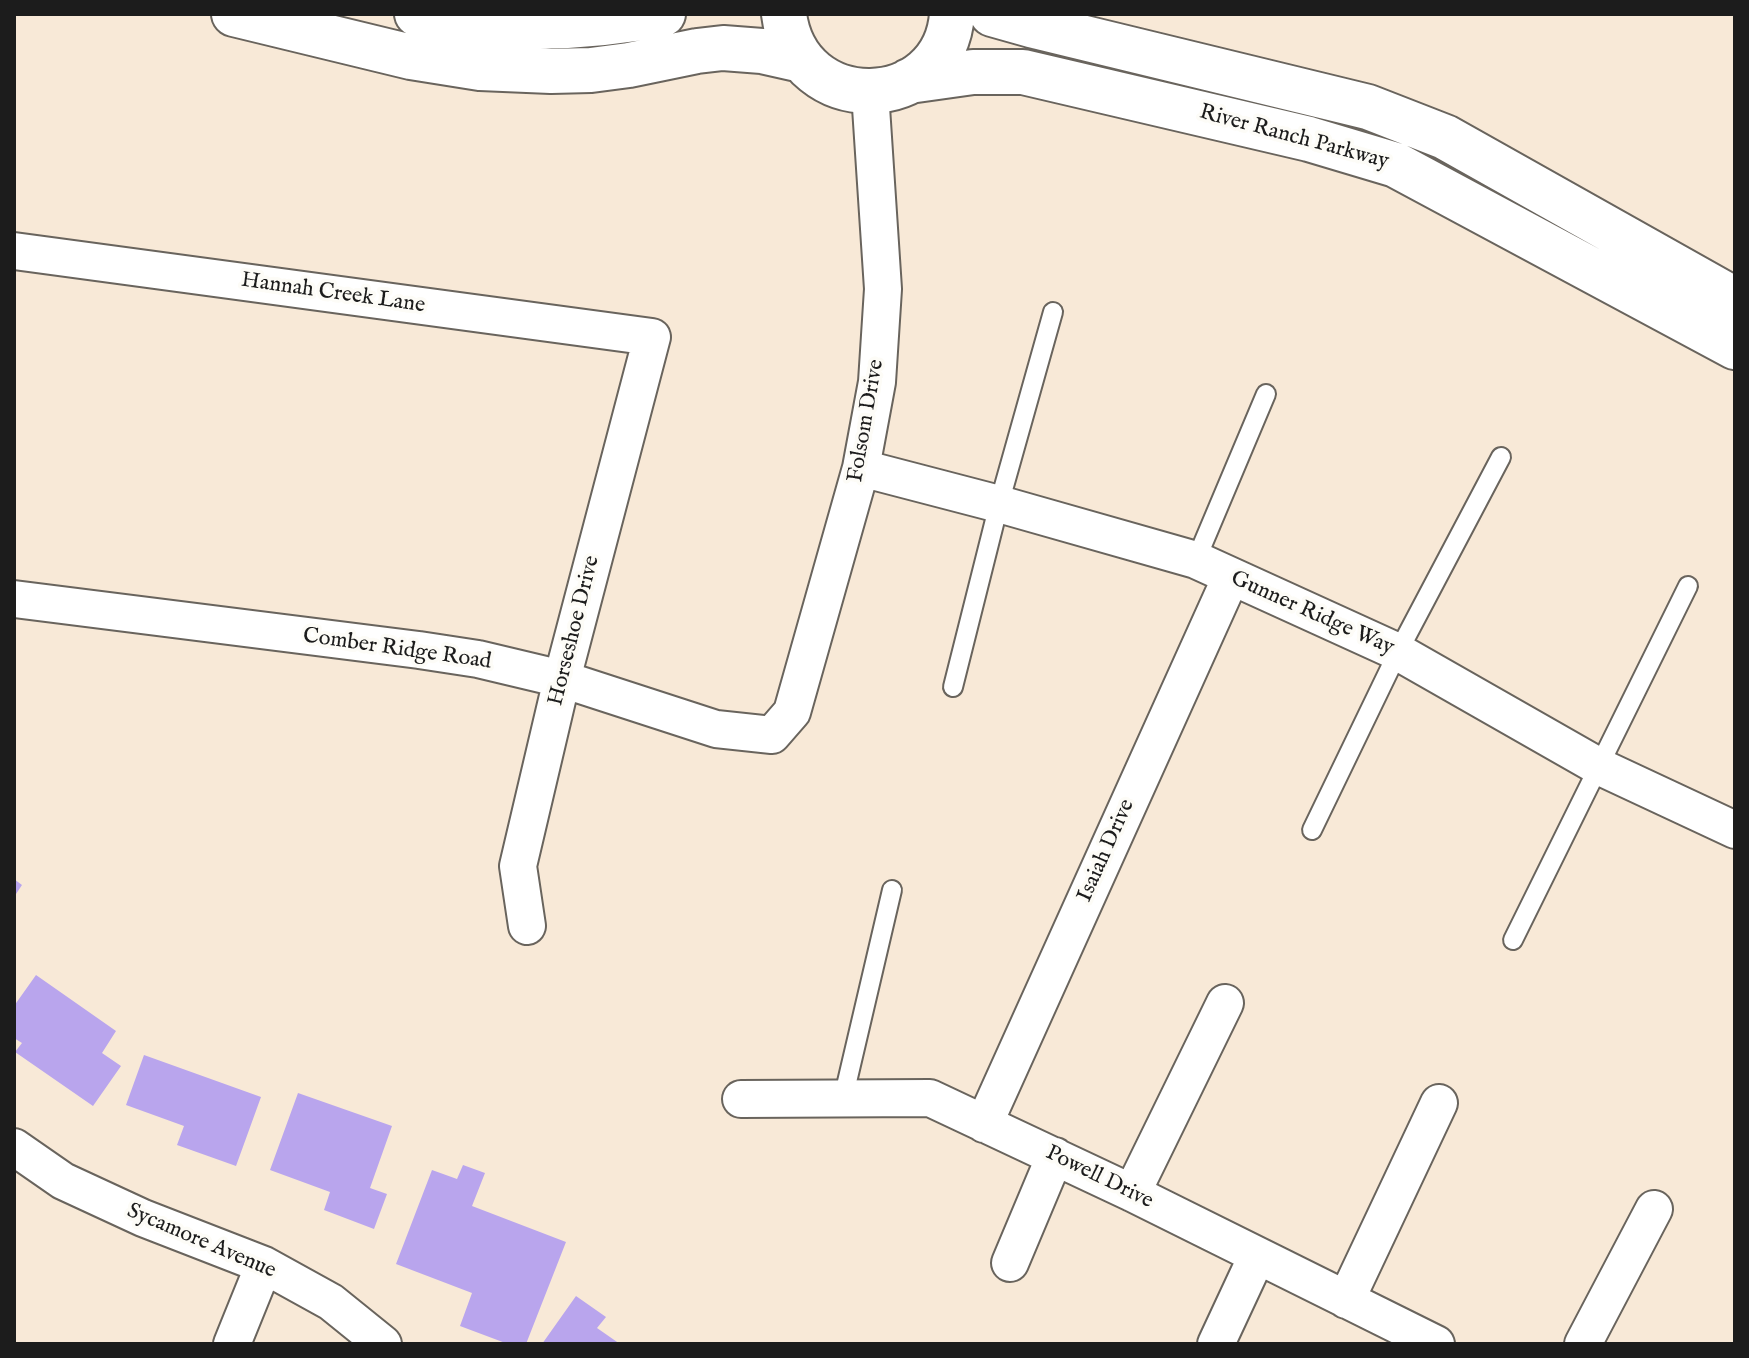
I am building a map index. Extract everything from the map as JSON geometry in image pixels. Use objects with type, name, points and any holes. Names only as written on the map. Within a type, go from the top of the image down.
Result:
[{"type":"street","points":[[234,14],[399,55],[480,68],[591,70],[723,48],[762,51],[802,60]]},
{"type":"street","points":[[417,14],[491,25],[557,27],[586,20],[663,14]]},
{"type":"street","points":[[784,14],[790,39],[802,60],[812,71],[839,87],[854,91],[890,86],[929,66],[949,34],[952,14]]},
{"type":"street","name":"River Ranch Parkway","points":[[992,14],[1368,107],[1445,137],[1735,300]]},
{"type":"street","name":"River Ranch Parkway","points":[[890,86],[973,72],[1023,72],[1309,139],[1396,165],[1735,347]]},
{"type":"street","name":"Folsom Drive","points":[[772,735],[792,712],[861,468],[877,382],[890,86]]},
{"type":"street","name":"Hannah Creek Lane","points":[[14,251],[652,337]]},
{"type":"street","name":"Horseshoe Drive","points":[[527,926],[518,866],[562,679],[652,337]]},
{"type":"street","name":"Gunner Ridge Way","points":[[861,468],[1196,560],[1398,652],[1598,766],[1735,830]]},
{"type":"street","name":"Isaiah Drive","points":[[984,1124],[1231,577]]},
{"type":"street","name":"Comber Ridge Road","points":[[14,599],[478,659],[562,679],[716,729],[772,735]]},
{"type":"street","points":[[1132,1193],[1225,1003]]},
{"type":"street","name":"Powell Drive","points":[[741,1099],[930,1098],[1132,1193],[1436,1344]]},
{"type":"street","points":[[1346,1300],[1439,1103]]},
{"type":"street","name":"Sycamore Avenue","points":[[14,1147],[63,1181],[143,1218],[264,1265],[331,1302],[383,1344]]},
{"type":"street","points":[[1010,1263],[1055,1156]]},
{"type":"street","points":[[1583,1344],[1654,1209]]},
{"type":"street","points":[[1216,1344],[1257,1256]]},
{"type":"street","points":[[232,1344],[264,1265]]},
{"type":"lane","points":[[953,687],[999,504],[1053,312]]},
{"type":"lane","points":[[1196,560],[1266,394]]},
{"type":"lane","points":[[1312,830],[1398,652],[1501,457]]},
{"type":"lane","points":[[1513,940],[1688,586]]},
{"type":"lane","points":[[843,1099],[892,890]]},
{"type":"building","points":[[14,879],[22,885],[14,897]]},
{"type":"building","points":[[36,975],[116,1031],[102,1053],[121,1066],[93,1106],[15,1052],[22,1043],[14,1038],[14,1006]]},
{"type":"building","points":[[144,1055],[261,1097],[236,1166],[177,1145],[184,1126],[126,1105]]},
{"type":"building","points":[[298,1093],[392,1126],[370,1188],[387,1194],[374,1229],[324,1210],[330,1192],[270,1170]]},
{"type":"building","points":[[463,1165],[485,1173],[472,1206],[566,1242],[526,1344],[508,1344],[460,1326],[472,1293],[396,1264],[432,1170],[457,1179]]},
{"type":"building","points":[[576,1296],[606,1317],[597,1328],[620,1344],[542,1344]]}]
